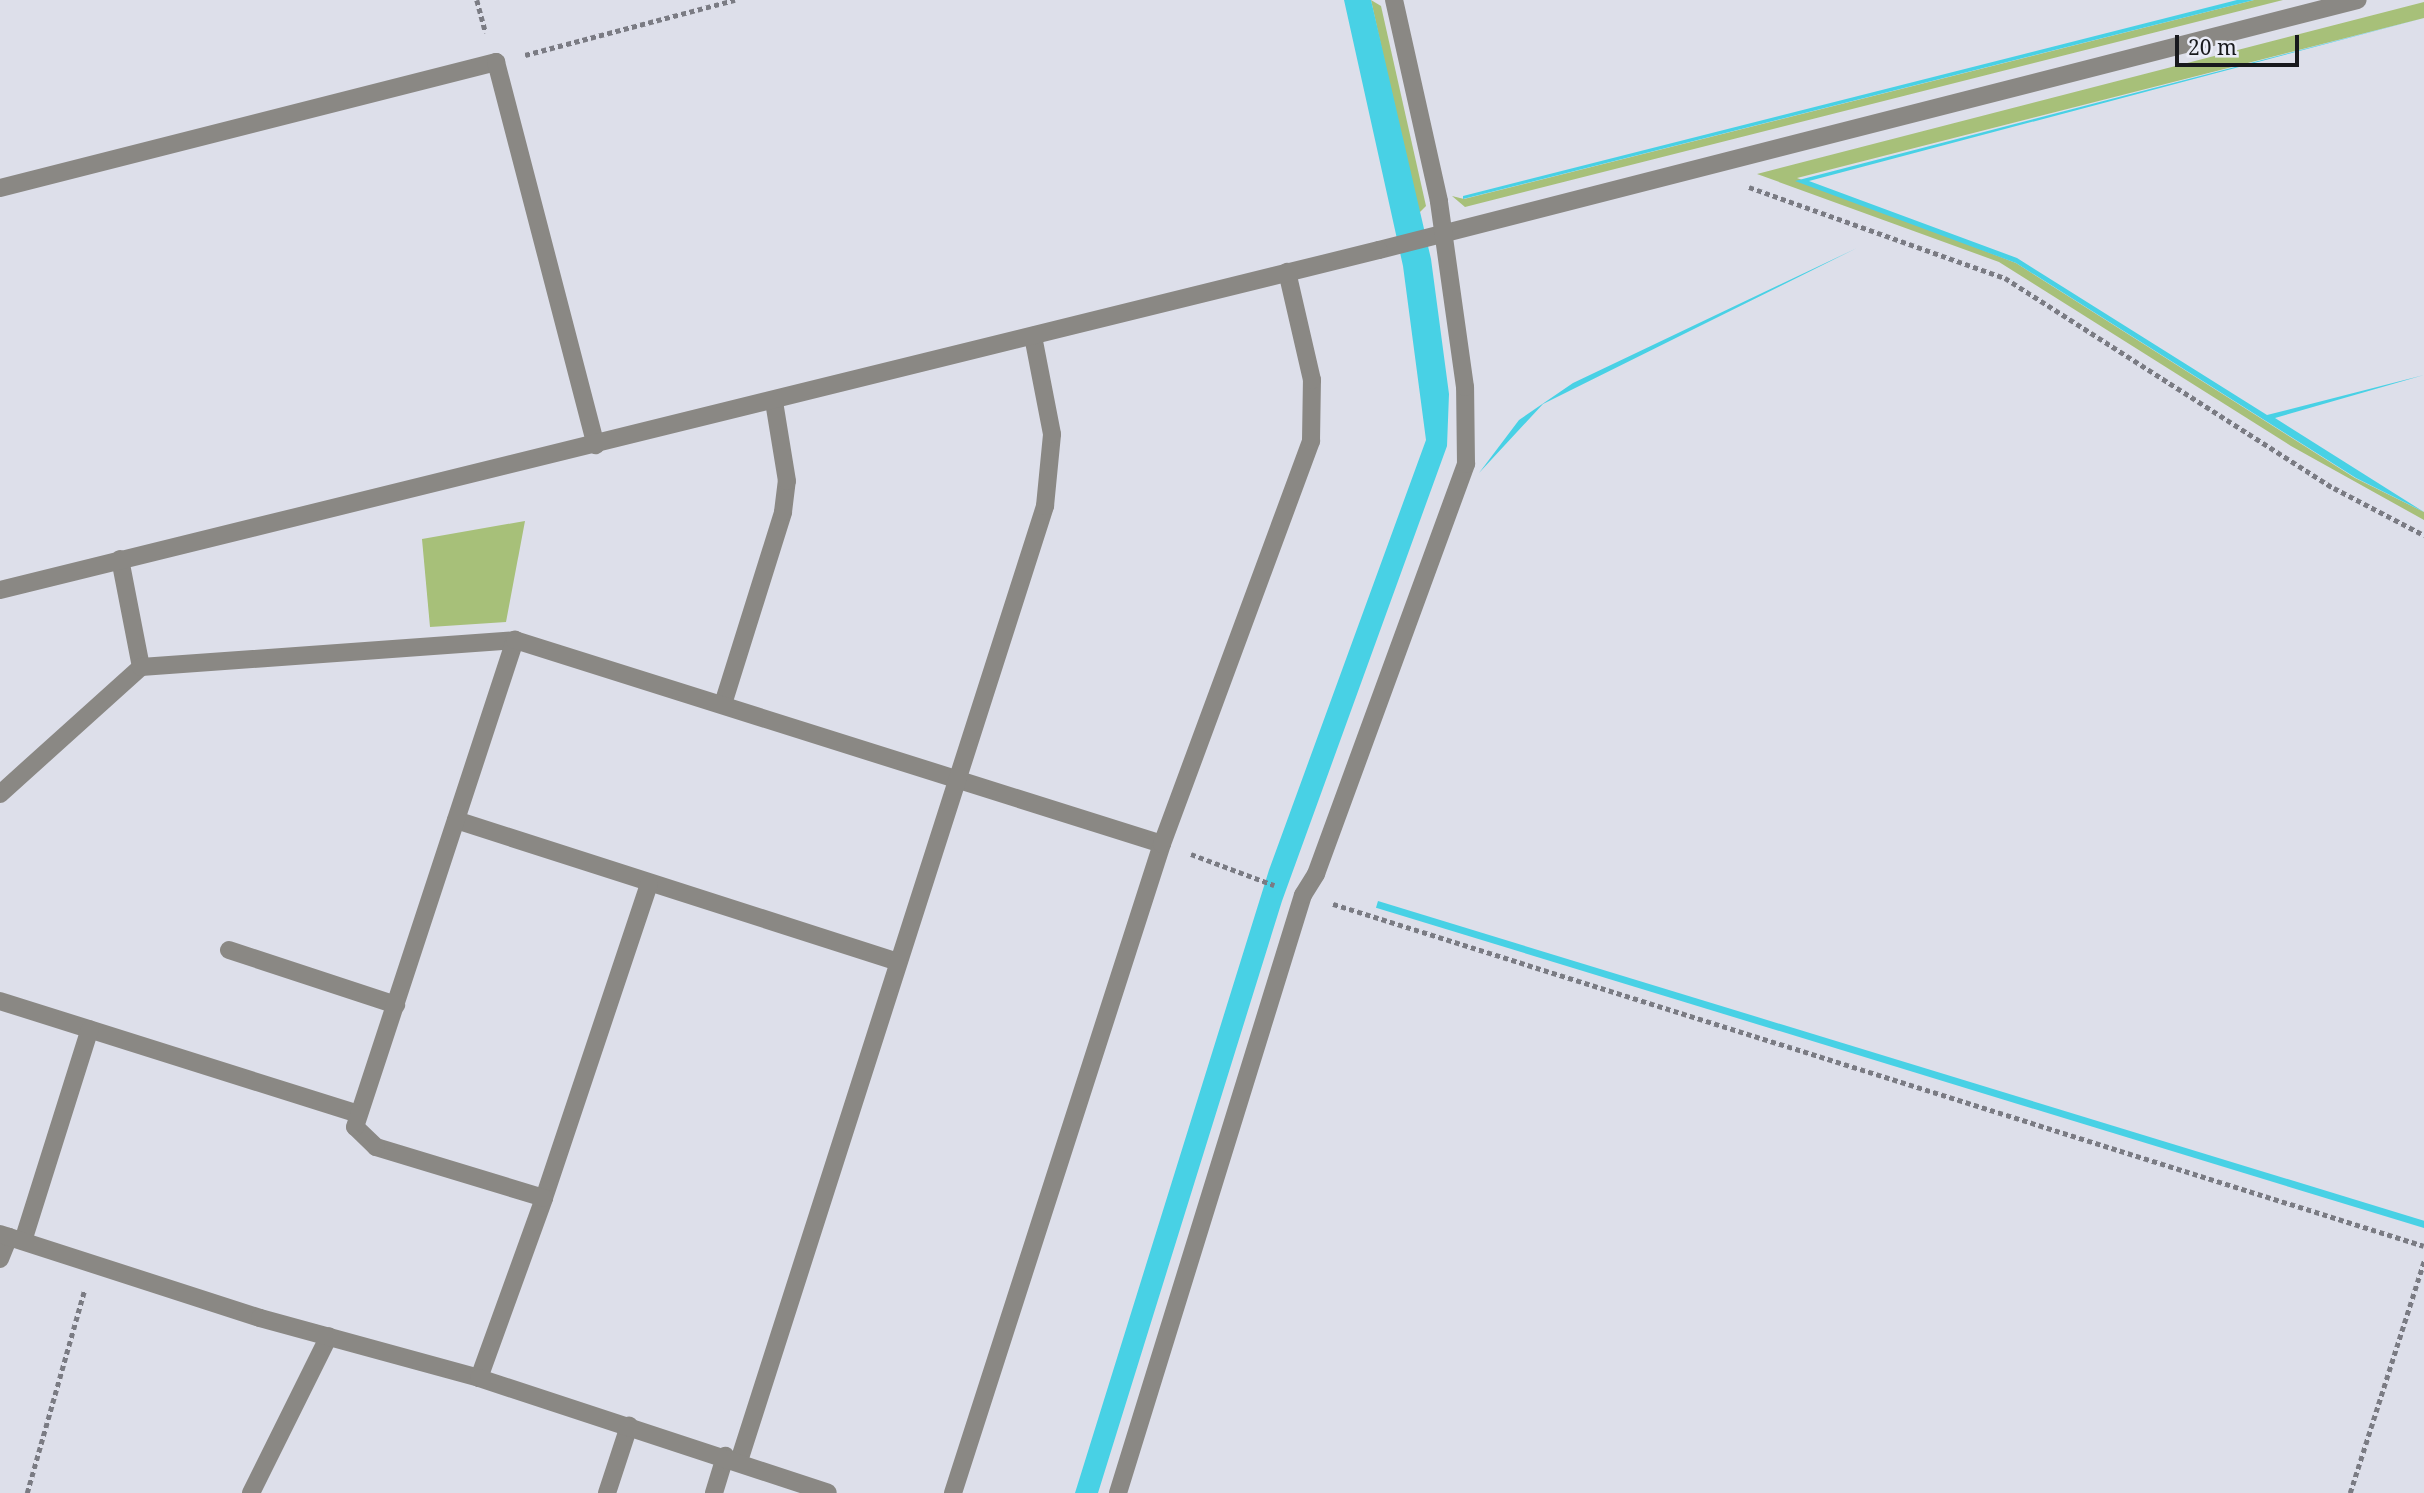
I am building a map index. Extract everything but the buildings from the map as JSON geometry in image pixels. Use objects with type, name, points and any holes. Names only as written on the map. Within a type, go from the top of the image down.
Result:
[{"type":"street","points":[[1118,1493],[1303,895],[1316,874],[1466,464],[1465,387],[1442,233],[1394,0]]},
{"type":"street","points":[[0,590],[774,402],[1287,271],[1706,168],[2358,0]]},
{"type":"street","points":[[0,188],[496,62],[596,445]]},
{"type":"street","points":[[953,1493],[1162,844],[1311,441],[1312,380],[1287,271]]},
{"type":"street","points":[[714,1493],[732,1458],[956,779],[1052,472],[1052,434],[1032,336]]},
{"type":"street","points":[[723,704],[783,512],[787,481],[774,402]]},
{"type":"street","points":[[120,559],[141,667]]},
{"type":"street","points":[[0,794],[141,667],[515,640],[1162,844]]},
{"type":"street","points":[[515,640],[396,1005],[356,1112],[362,1140],[376,1147],[544,1198]]},
{"type":"street","points":[[456,820],[649,885],[896,961]]},
{"type":"street","points":[[479,1378],[544,1198],[649,885]]},
{"type":"street","points":[[229,950],[396,1005]]},
{"type":"street","points":[[0,1001],[356,1112]]},
{"type":"street","points":[[0,1259],[11,1237],[90,1029]]},
{"type":"street","points":[[11,1237],[330,1336],[479,1378],[732,1458],[828,1493]]},
{"type":"street","points":[[251,1493],[330,1336]]},
{"type":"street","points":[[607,1493],[629,1426]]},
{"type":"path","points":[[496,62],[735,0]]},
{"type":"path","points":[[1706,168],[2005,278],[2334,488],[2424,536]]},
{"type":"path","points":[[1162,844],[1303,895],[2424,1246]]},
{"type":"path","points":[[2350,1493],[2424,1261]]},
{"type":"path","points":[[27,1493],[68,1333],[94,1264]]},
{"type":"green space","points":[[1371,0],[1381,6],[1426,206],[1418,214]]},
{"type":"green space","points":[[2254,0],[2283,0],[1465,207],[1452,196],[1464,199]]},
{"type":"green space","points":[[2424,2],[2424,18],[1797,178],[2016,263],[2355,478],[2424,512],[2424,520],[2291,446],[1999,262],[1757,174]]},
{"type":"green space","points":[[525,521],[506,622],[430,627],[422,539]]},
{"type":"water","points":[[1344,0],[1371,0],[1431,259],[1449,394],[1447,446],[1282,901],[1098,1493],[1075,1493],[1269,870],[1426,440],[1403,266]]},
{"type":"water","points":[[2237,0],[2254,0],[1463,199],[1463,196]]},
{"type":"water","points":[[2424,18],[1809,181],[2017,258],[2267,415],[2424,375],[2275,418],[2424,512],[2356,478],[2016,263],[1795,181]]},
{"type":"water","points":[[1857,248],[1543,404],[1479,473],[1519,420],[1573,383]]},
{"type":"water","points":[[1378,901],[2424,1221],[2424,1228],[1376,908]]}]
